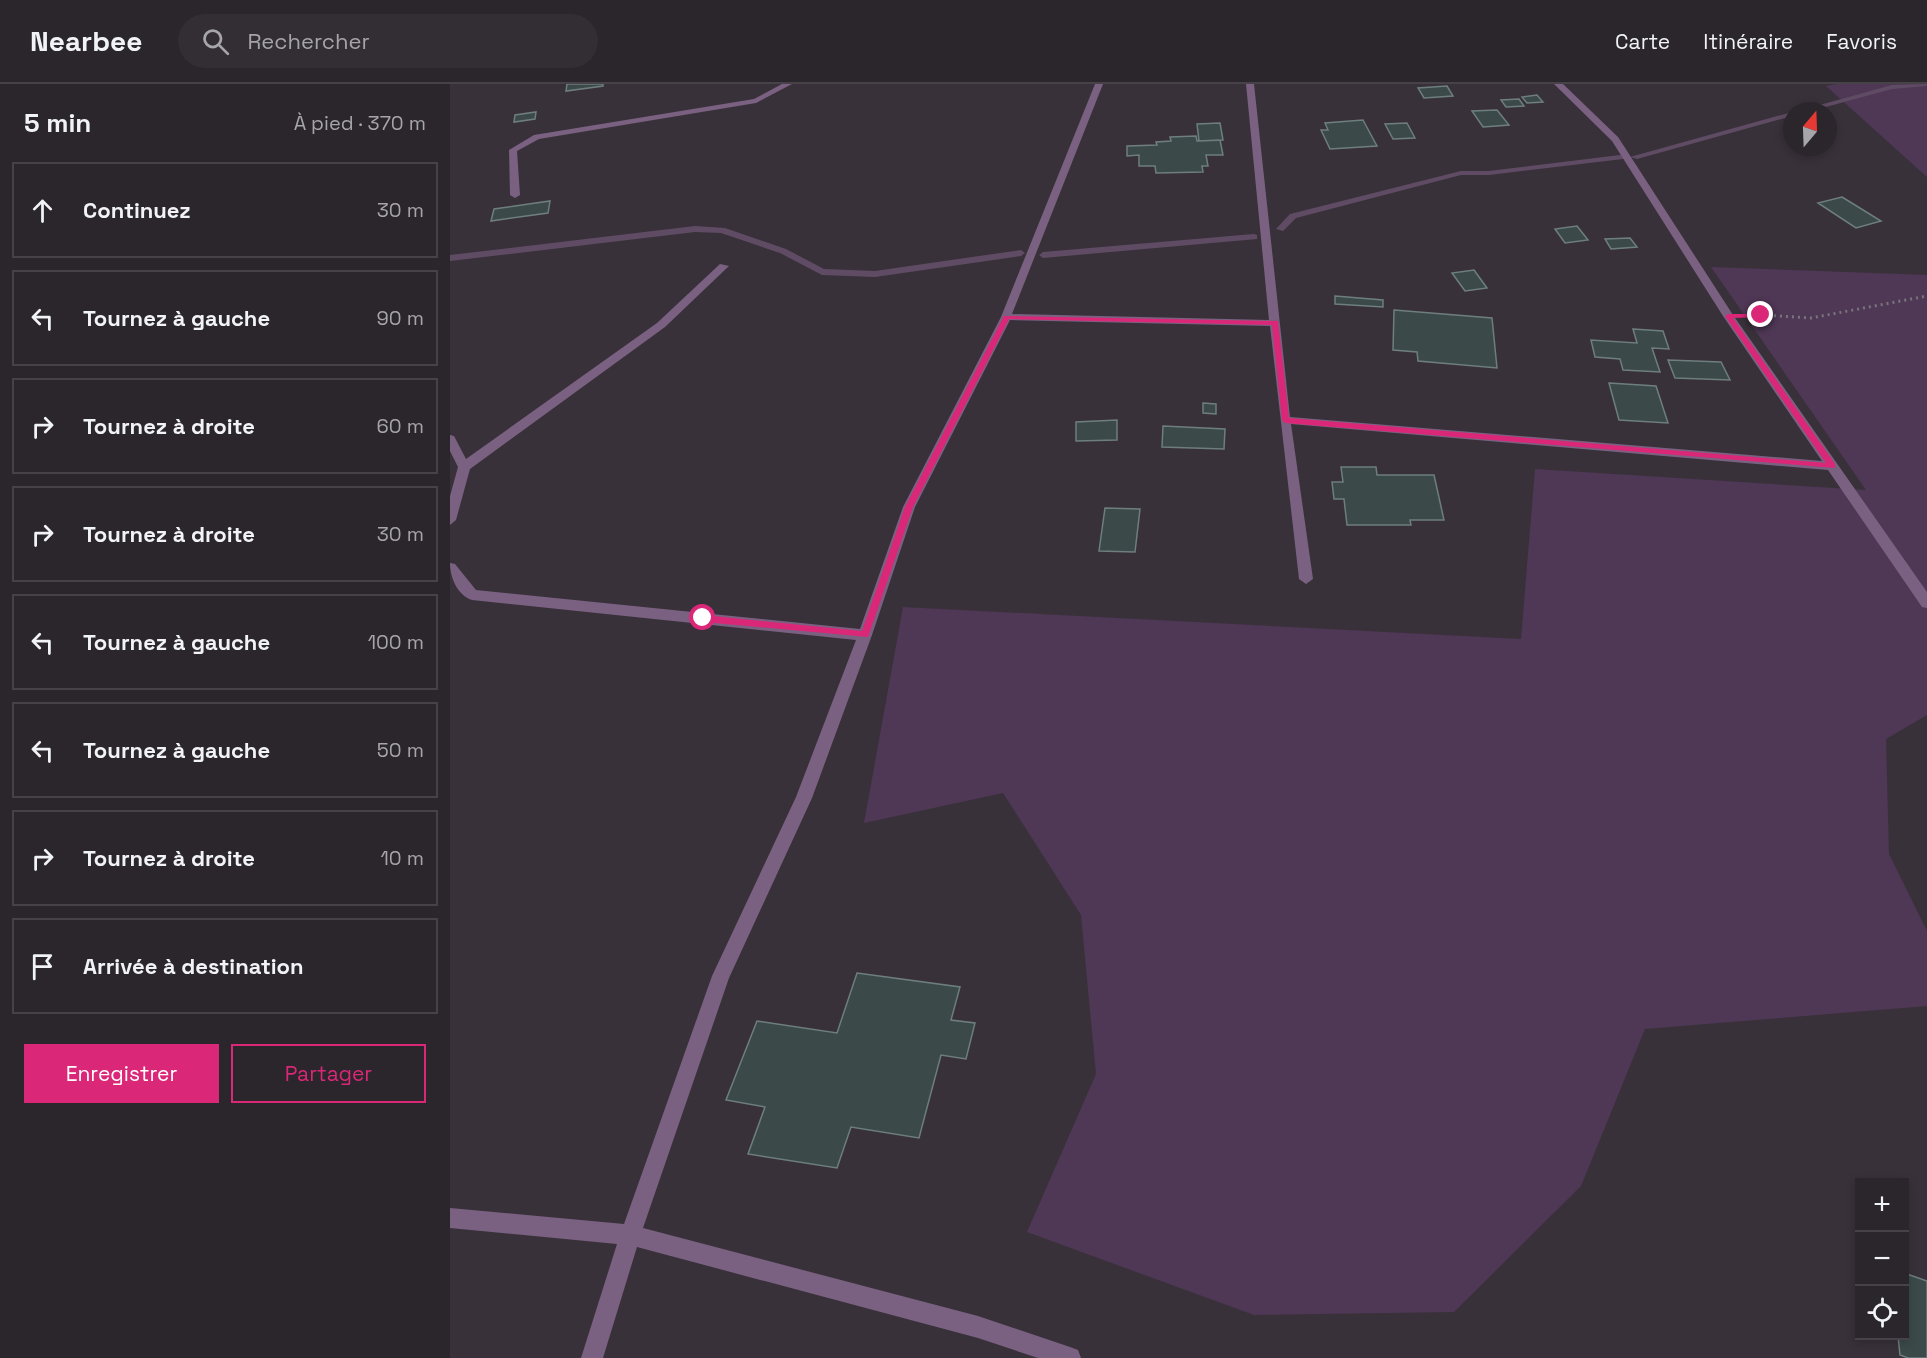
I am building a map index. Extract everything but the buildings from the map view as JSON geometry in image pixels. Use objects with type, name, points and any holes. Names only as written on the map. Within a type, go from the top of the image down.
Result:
[{"type":"street","points":[[515,195],[513,150],[537,137],[756,100],[788,84]]},
{"type":"street","points":[[592,1358],[630,1235],[721,976],[804,798],[909,507],[1006,317],[1099,84]]},
{"type":"street","points":[[1250,84],[1285,420],[1306,579]]},
{"type":"street","points":[[1558,84],[1615,139],[1728,316],[1927,603]]},
{"type":"street","points":[[450,519],[464,467],[661,325],[724,266]]},
{"type":"street","points":[[1006,317],[1275,323]]},
{"type":"street","points":[[1285,420],[1832,466]]},
{"type":"street","points":[[450,439],[464,467]]},
{"type":"street","points":[[450,568],[472,596],[865,634]]},
{"type":"street","points":[[450,1218],[630,1235],[978,1327],[1070,1358]]},
{"type":"path","points":[[1728,316],[1811,318],[1927,296]]},
{"type":"shaded area","points":[[1836,84],[1927,84],[1927,177],[1826,86]]},
{"type":"shaded area","points":[[1711,267],[1927,275],[1927,715],[1886,739],[1889,854],[1927,931],[1927,1006],[1645,1029],[1581,1186],[1454,1312],[1254,1315],[1027,1232],[1096,1074],[1081,915],[1003,793],[864,823],[903,607],[1521,639],[1535,469],[1866,490]]},
{"type":"waterway","points":[[1836,102],[1892,87],[1926,84]]},
{"type":"waterway","points":[[1634,157],[1783,116]]},
{"type":"waterway","points":[[1280,229],[1293,216],[1461,173],[1489,173],[1620,157]]},
{"type":"waterway","points":[[450,258],[695,229],[722,230],[783,251],[822,272],[875,274],[1021,253]]},
{"type":"waterway","points":[[1043,255],[1254,237]]},
{"type":"route","points":[[703,618],[865,634],[909,507],[1006,317],[1275,323],[1285,420],[1832,466],[1728,316],[1761,315]]}]
